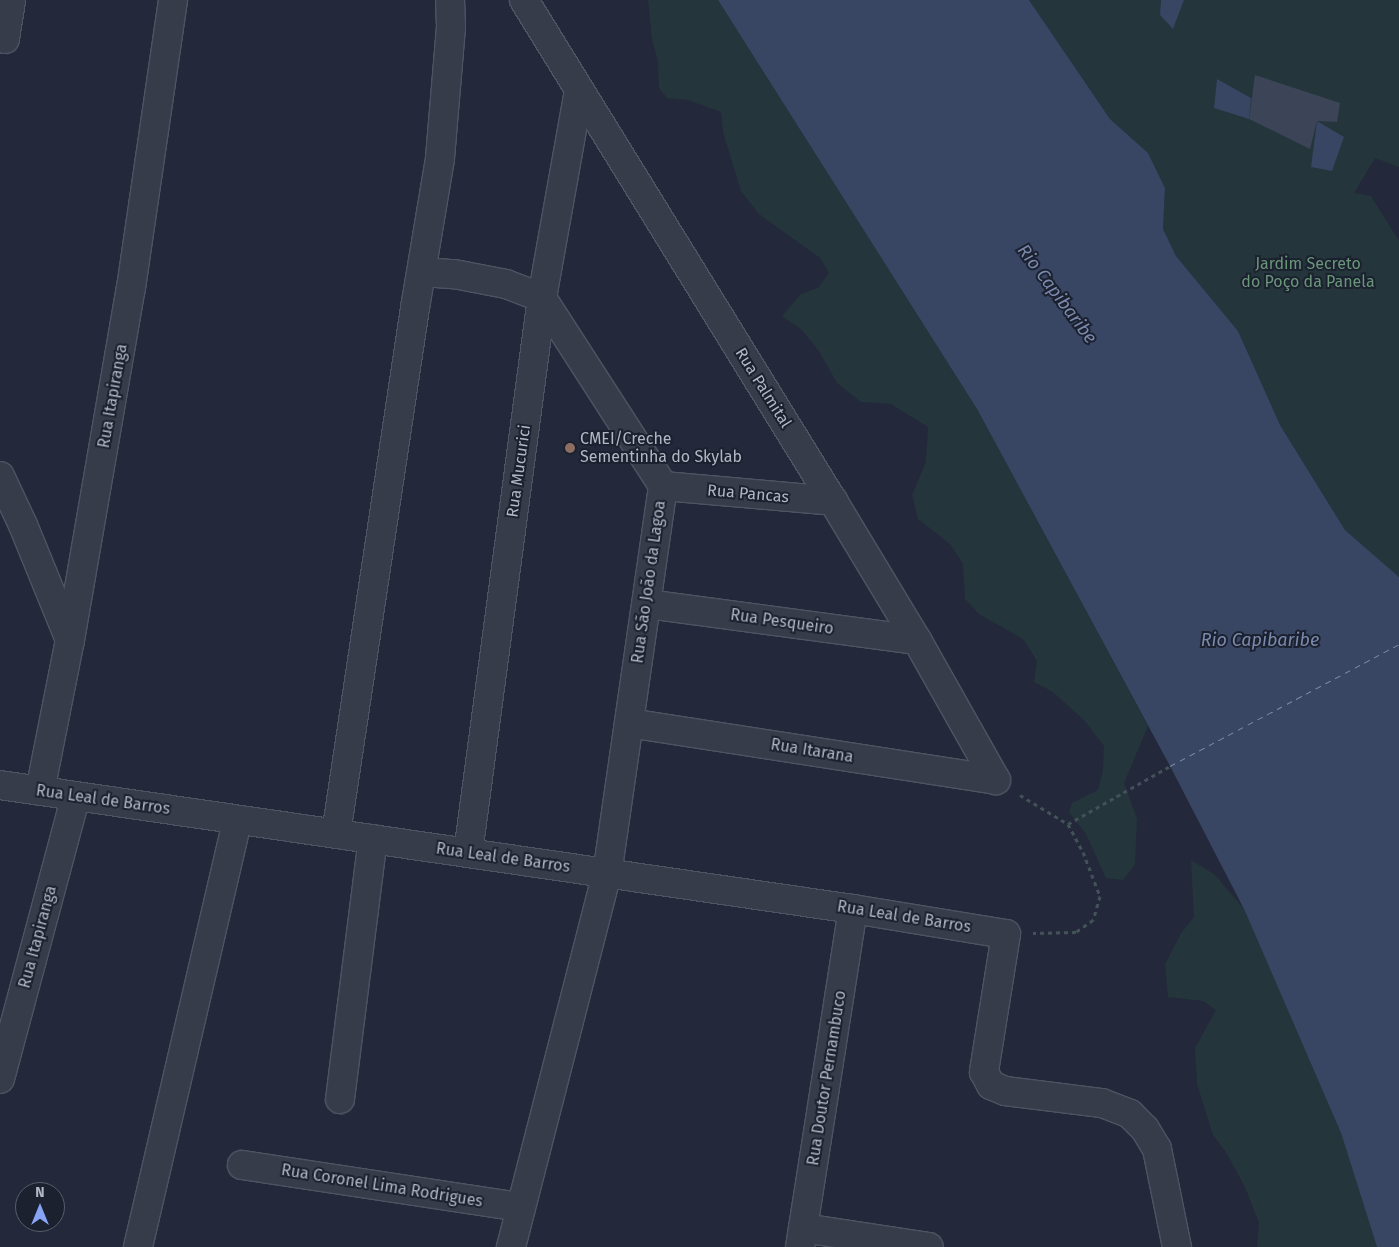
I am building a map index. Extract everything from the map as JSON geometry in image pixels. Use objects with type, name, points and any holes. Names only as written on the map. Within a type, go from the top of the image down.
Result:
[{"type":"street","points":[[5,39],[11,0]]},
{"type":"street","name":"Rua Itapiranga","points":[[40,791],[70,640],[132,288],[173,0]]},
{"type":"street","points":[[336,834],[415,308],[440,158],[451,27],[450,0]]},
{"type":"street","name":"Rua Palmital","points":[[524,0],[833,501],[917,640],[996,780]]},
{"type":"street","name":"Rua Mucurici","points":[[468,853],[542,298],[579,91]]},
{"type":"street","points":[[422,272],[454,274],[506,284],[542,298]]},
{"type":"street","name":"Rua São João da Lagoa","points":[[511,1247],[606,873],[663,486],[542,298]]},
{"type":"street","points":[[0,476],[23,525],[70,640]]},
{"type":"street","name":"Rua Pancas","points":[[663,486],[833,501]]},
{"type":"street","name":"Rua Pesqueiro","points":[[647,604],[917,640]]},
{"type":"street","name":"Rua Itarana","points":[[629,722],[996,780]]},
{"type":"street","name":"Rua Leal de Barros","points":[[0,785],[853,909],[1006,934]]},
{"type":"street","name":"Rua Itapiranga","points":[[0,1079],[76,796]]},
{"type":"street","points":[[138,1247],[237,820]]},
{"type":"street","points":[[340,1099],[373,839]]},
{"type":"street","name":"Rua Doutor Pernambuco","points":[[802,1238],[853,909]]},
{"type":"street","points":[[1006,934],[984,1072],[991,1085],[1005,1092],[1102,1103],[1130,1114],[1145,1129],[1157,1150],[1178,1247]]},
{"type":"street","name":"Rua Coronel Lima Rodrigues","points":[[242,1164],[521,1207]]},
{"type":"street","points":[[802,1238],[929,1247]]},
{"type":"path","points":[[1068,824],[1170,766]]},
{"type":"path","points":[[996,780],[1068,824],[1083,852],[1100,896],[1093,920],[1076,932],[1006,934]]},
{"type":"green space","points":[[648,0],[718,0],[977,409],[1148,726],[1124,783],[1137,819],[1135,864],[1123,880],[1106,878],[1086,834],[1069,812],[1072,803],[1098,790],[1103,770],[1104,746],[1085,721],[1053,692],[1034,682],[1037,661],[1023,639],[979,614],[965,599],[963,564],[951,545],[918,519],[912,495],[926,462],[928,427],[891,404],[861,402],[837,383],[819,351],[801,329],[782,316],[801,294],[818,288],[829,273],[820,258],[759,214],[741,191],[723,132],[721,112],[688,100],[667,98],[659,88],[658,61],[652,39]]},
{"type":"green space","name":"Jardim Secreto do Poço da Panela","points":[[1029,0],[1399,0],[1399,167],[1375,158],[1354,193],[1371,196],[1399,241],[1399,577],[1345,530],[1280,425],[1238,331],[1176,256],[1163,229],[1165,188],[1148,153],[1110,119]]},
{"type":"green space","points":[[1191,860],[1214,874],[1244,909],[1341,1133],[1377,1247],[1257,1247],[1259,1223],[1245,1187],[1226,1152],[1213,1135],[1197,1084],[1195,1048],[1216,1010],[1203,1001],[1168,997],[1165,964],[1182,932],[1194,917]]},
{"type":"water","name":"Rio Capibaribe","points":[[718,0],[1029,0],[1110,119],[1148,153],[1165,188],[1163,229],[1176,256],[1238,331],[1280,425],[1345,530],[1399,577],[1399,1247],[1377,1247],[1341,1133],[1244,909],[1170,766],[977,409]]},
{"type":"water","points":[[1161,0],[1184,0],[1173,29],[1160,15]]},
{"type":"water","points":[[1217,79],[1251,98],[1249,119],[1214,108]]},
{"type":"water","points":[[1317,121],[1344,137],[1332,171],[1311,167]]},
{"type":"building","points":[[1255,75],[1340,103],[1337,122],[1317,121],[1310,149],[1249,119]]},
{"type":"ferry route","points":[[1170,766],[1399,644]]},
{"type":"place","name":"CMEI/Creche Sementinha do Skylab","points":[[570,448]]}]
